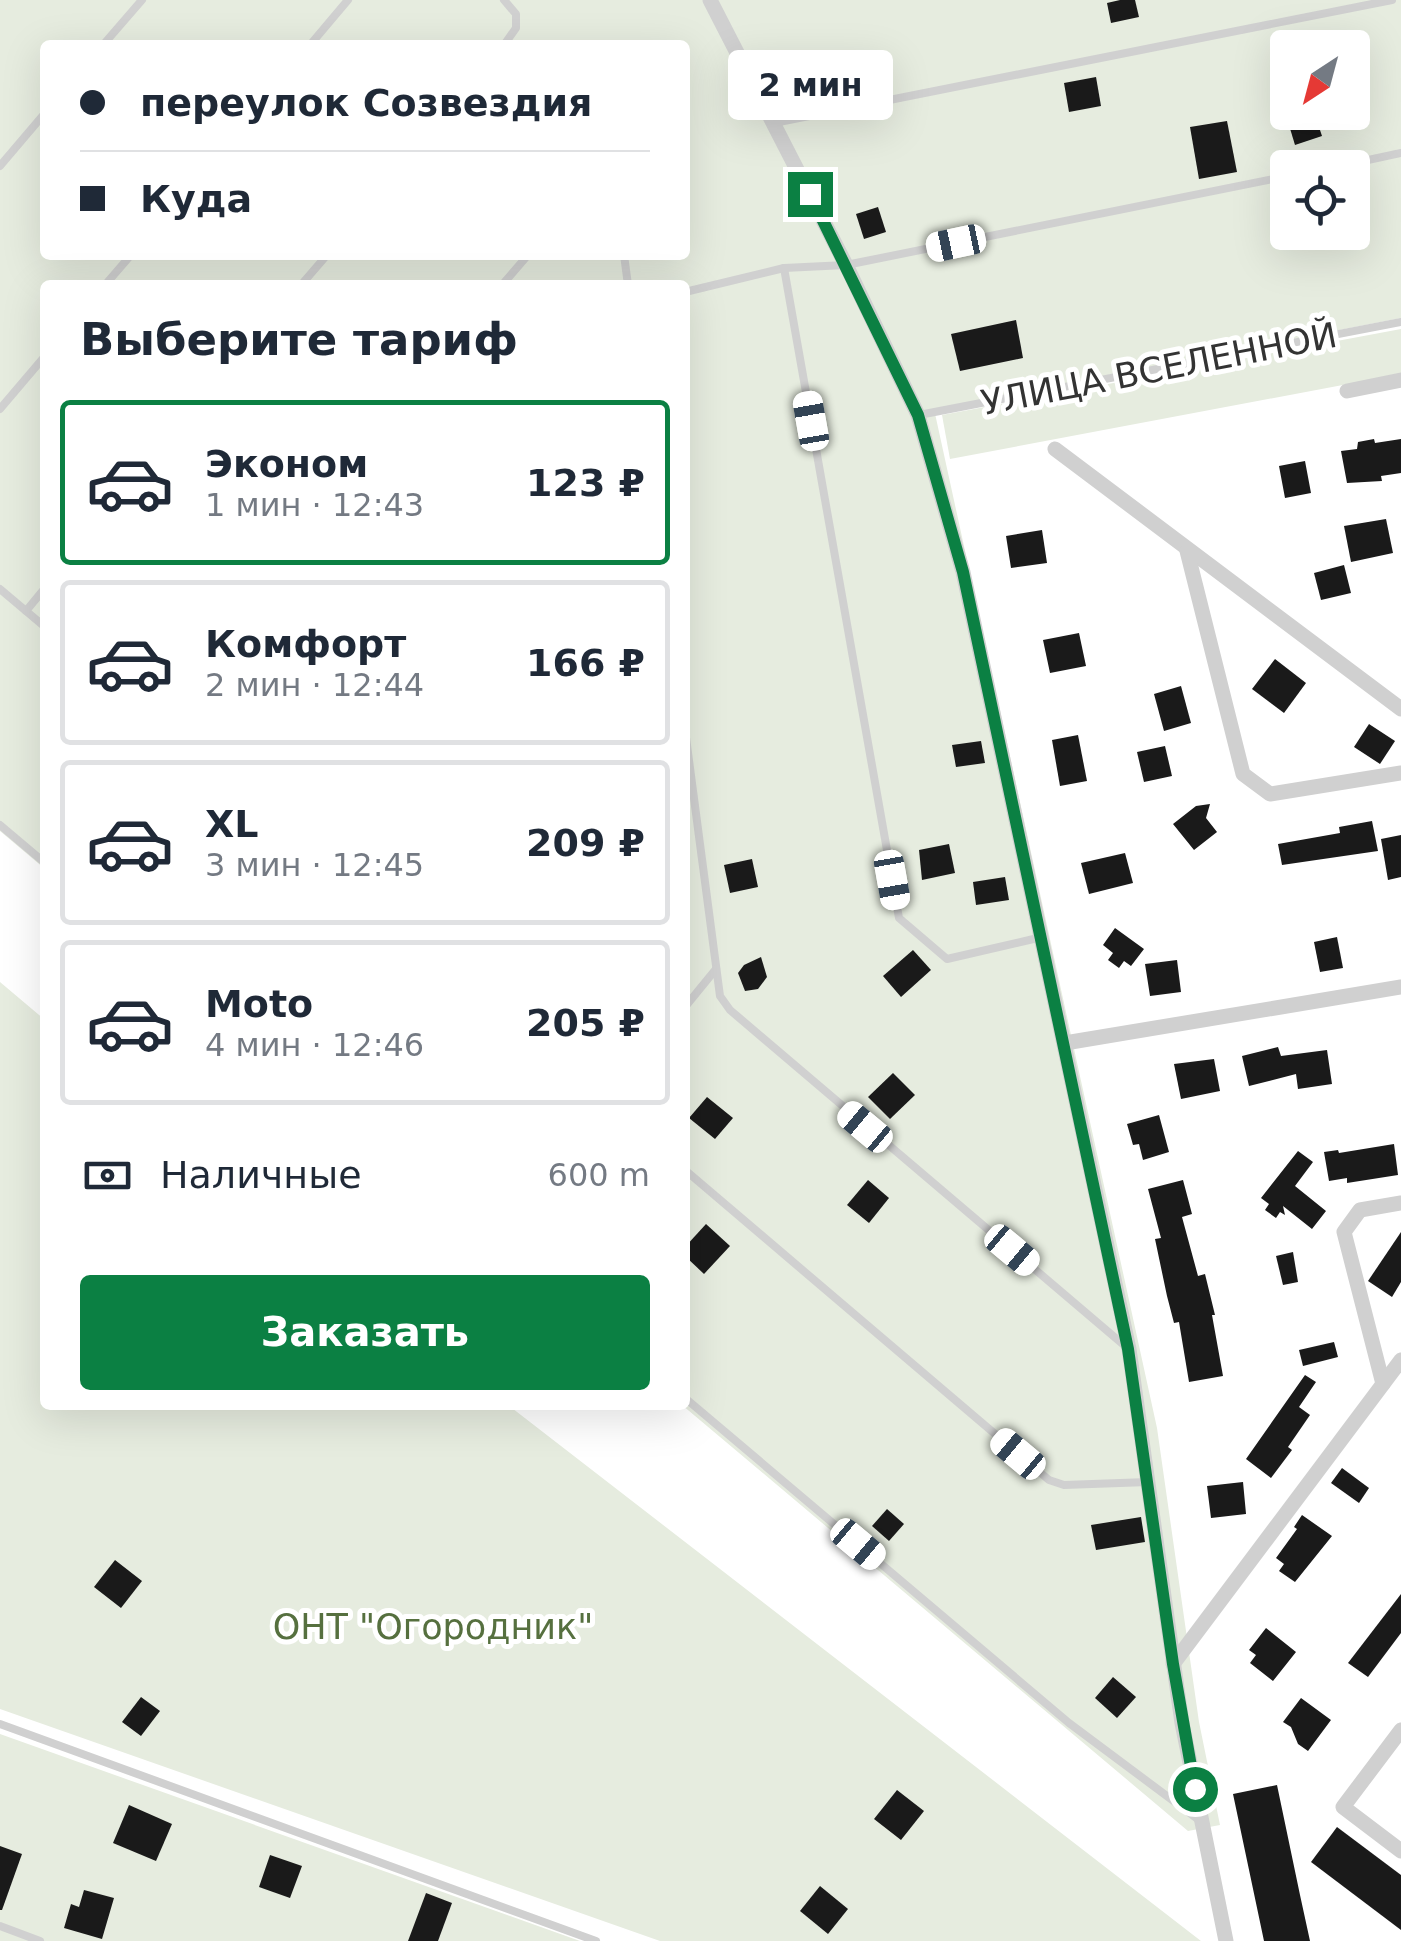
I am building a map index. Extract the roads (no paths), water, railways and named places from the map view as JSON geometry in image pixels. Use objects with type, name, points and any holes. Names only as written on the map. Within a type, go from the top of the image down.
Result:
[{"type":"street","points":[[710,0],[918,415],[937,472],[963,572],[1128,1349],[1173,1664],[1226,1941]]},
{"type":"street","name":"УЛИЦА ВСЕЛЕННОЙ","points":[[1347,390],[1401,380]]},
{"type":"street","points":[[1055,449],[1401,710]]},
{"type":"street","points":[[1187,551],[1243,774],[1270,794],[1401,773]]},
{"type":"street","points":[[1065,1043],[1401,987]]},
{"type":"street","points":[[1383,1384],[1344,1232],[1360,1210],[1401,1203]]},
{"type":"street","points":[[1173,1664],[1401,1360]]},
{"type":"street","points":[[1401,1730],[1343,1807],[1401,1850]]},
{"type":"lane","points":[[108,40],[142,0]]},
{"type":"lane","points":[[314,40],[348,0]]},
{"type":"lane","points":[[504,0],[516,14],[516,28],[508,40]]},
{"type":"lane","points":[[774,123],[1392,0]]},
{"type":"lane","points":[[0,166],[40,120]]},
{"type":"lane","points":[[1370,160],[1401,153]]},
{"type":"lane","points":[[690,291],[784,268],[846,266],[1270,180]]},
{"type":"lane","points":[[109,280],[127,260]]},
{"type":"lane","points":[[305,280],[322,260]]},
{"type":"lane","points":[[506,280],[524,260]]},
{"type":"lane","points":[[784,268],[898,918],[947,959],[1042,938]]},
{"type":"lane","name":"УЛИЦА ВСЕЛЕННОЙ","points":[[918,415],[1401,322]]},
{"type":"lane","points":[[0,408],[40,362]]},
{"type":"lane","points":[[0,588],[40,623]]},
{"type":"lane","points":[[26,611],[40,594]]},
{"type":"lane","points":[[690,787],[720,996],[748,1029],[1128,1349]]},
{"type":"lane","points":[[0,825],[40,859]]},
{"type":"lane","points":[[690,1001],[716,970]]},
{"type":"lane","points":[[690,1174],[1049,1480],[1064,1485],[1148,1482]]},
{"type":"lane","points":[[690,1402],[1069,1723],[1202,1822]]},
{"type":"lane","points":[[0,1724],[596,1941]]},
{"type":"lane","points":[[0,1926],[40,1941]]},
{"type":"park label","name":"ОНТ \"Огородник\"","points":[[433,1627]]}]
